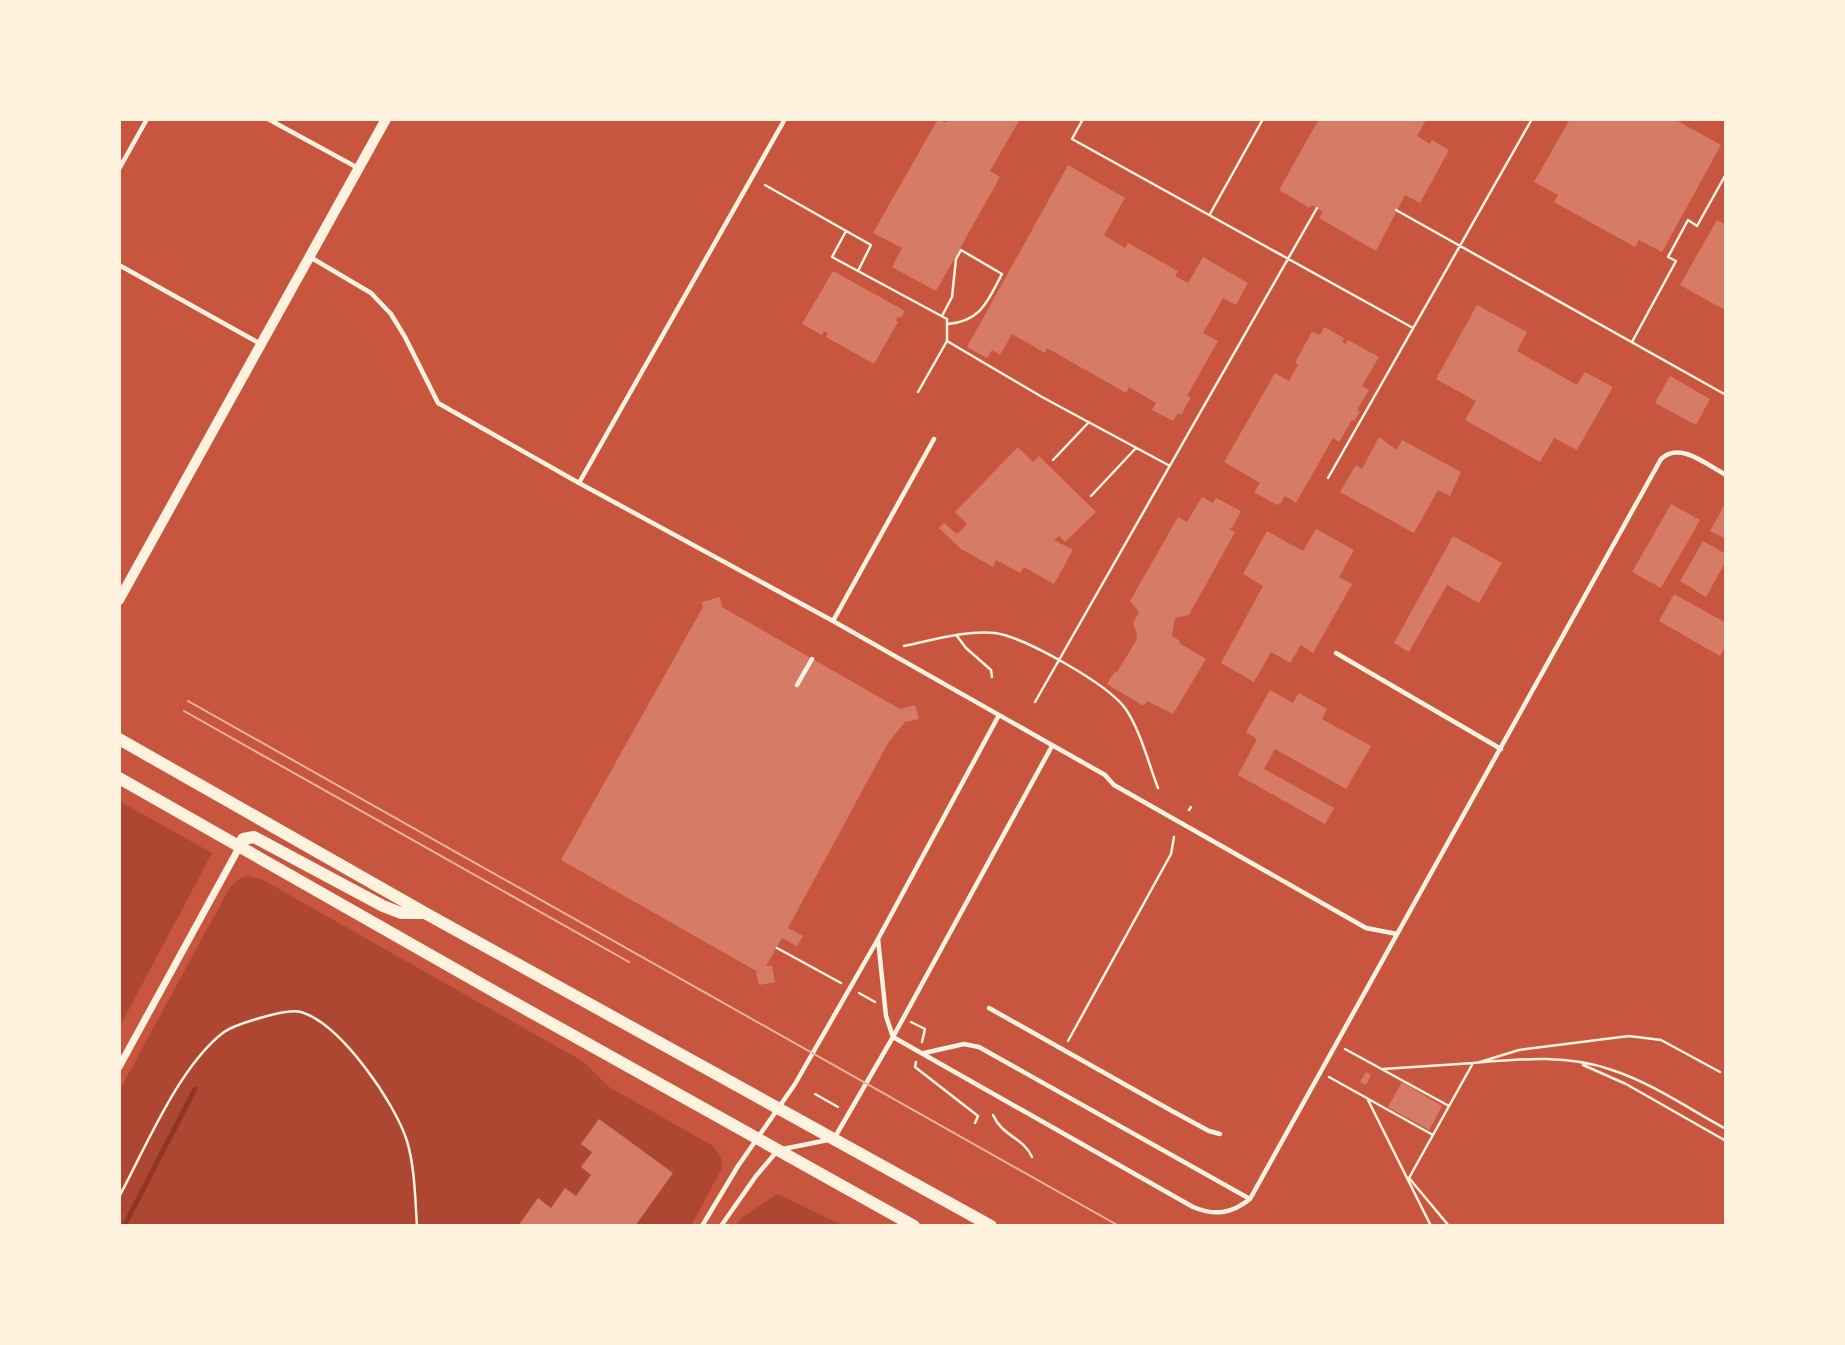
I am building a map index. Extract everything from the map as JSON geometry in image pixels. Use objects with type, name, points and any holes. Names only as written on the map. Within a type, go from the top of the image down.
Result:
[{"type":"main road","points":[[119,739],[425,913],[991,1226]]},
{"type":"main road","points":[[119,778],[914,1226]]},
{"type":"main road","points":[[240,846],[243,839],[254,837],[383,906],[401,913],[425,913]]},
{"type":"street","points":[[119,600],[386,119]]},
{"type":"street","points":[[119,1067],[240,846]]},
{"type":"lane","points":[[119,169],[147,119]]},
{"type":"lane","points":[[268,119],[359,168]]},
{"type":"lane","points":[[579,483],[785,119]]},
{"type":"lane","points":[[310,257],[371,293],[391,314],[438,403],[833,621],[1105,775],[1114,785],[1366,928],[1397,934]]},
{"type":"lane","points":[[119,265],[262,344]]},
{"type":"lane","points":[[833,621],[934,439]]},
{"type":"lane","points":[[878,939],[886,1016],[893,1037],[1193,1207],[1217,1214],[1232,1211],[1250,1199],[1661,459],[1667,454],[1683,452],[1726,475]]},
{"type":"lane","points":[[1336,653],[1501,750]]},
{"type":"lane","points":[[797,685],[812,659]]},
{"type":"lane","points":[[702,1226],[703,1220],[779,1108],[878,939],[999,715]]},
{"type":"lane","points":[[721,1226],[749,1184],[778,1150],[834,1138],[893,1037],[1052,746]]},
{"type":"lane","points":[[989,1008],[1172,1111],[1220,1134]]},
{"type":"lane","points":[[923,1053],[964,1044],[979,1047],[1250,1199]]},
{"type":"path","points":[[1083,119],[1072,139],[1413,328]]},
{"type":"path","points":[[1210,215],[1263,119]]},
{"type":"path","points":[[1328,478],[1532,119]]},
{"type":"path","points":[[1632,342],[1676,261],[1668,257],[1688,220],[1697,226],[1726,174]]},
{"type":"path","points":[[765,185],[871,245],[858,271]]},
{"type":"path","points":[[1035,702],[1317,208]]},
{"type":"path","points":[[1396,210],[1726,395]]},
{"type":"path","points":[[846,231],[832,257],[947,319],[947,341],[919,392]]},
{"type":"path","points":[[942,316],[952,297],[956,259],[961,250],[1002,274],[980,312],[958,323],[948,324]]},
{"type":"path","points":[[947,341],[1170,466]]},
{"type":"path","points":[[1053,460],[1088,422]]},
{"type":"path","points":[[1090,496],[1136,448]]},
{"type":"path","points":[[904,646],[973,633],[996,634],[1018,640],[1059,662],[1100,685],[1126,709],[1158,788]]},
{"type":"path","points":[[957,636],[966,648],[991,670],[992,677]]},
{"type":"path","points":[[1068,1041],[1171,854],[1174,837]]},
{"type":"path","points":[[119,1197],[171,1099],[199,1055],[226,1030],[265,1017],[299,1012],[317,1020],[339,1040],[368,1071],[392,1104],[407,1142],[415,1186],[417,1226]]},
{"type":"path","points":[[1409,1178],[1474,1063],[1519,1050],[1629,1036],[1661,1040],[1720,1072]]},
{"type":"path","points":[[1336,1044],[1449,1106]]},
{"type":"path","points":[[1382,1069],[1532,1058],[1577,1062],[1611,1069],[1640,1082],[1726,1129]]},
{"type":"path","points":[[1577,1062],[1626,1084],[1726,1142]]},
{"type":"path","points":[[1320,1072],[1433,1135]]},
{"type":"path","points":[[815,1094],[838,1107]]},
{"type":"path","points":[[1367,1098],[1431,1226]]},
{"type":"path","points":[[993,1115],[1003,1131],[1026,1146],[1032,1157]]},
{"type":"path","points":[[1409,1178],[1450,1226]]},
{"type":"shaded area","points":[[119,801],[212,853],[119,1028]]},
{"type":"shaded area","points":[[248,876],[263,880],[584,1062],[609,1087],[713,1146],[721,1158],[722,1168],[691,1226],[119,1226],[119,1091],[230,887],[240,878]]},
{"type":"shaded area","points":[[777,1194],[844,1226],[735,1226],[743,1217]]},
{"type":"building","points":[[938,119],[946,123],[948,119],[1020,119],[990,171],[1000,177],[936,291],[892,267],[902,248],[873,233]]},
{"type":"building","points":[[1319,119],[1423,119],[1426,120],[1417,136],[1430,144],[1432,140],[1449,150],[1420,203],[1405,195],[1376,251],[1319,218],[1323,212],[1312,205],[1310,208],[1279,190]]},
{"type":"building","points":[[1570,119],[1674,119],[1721,145],[1662,252],[1639,240],[1635,247],[1554,202],[1558,195],[1534,182]]},
{"type":"building","points":[[1068,165],[1125,198],[1104,235],[1125,248],[1128,243],[1178,271],[1175,276],[1188,283],[1203,257],[1248,283],[1236,305],[1223,298],[1203,333],[1218,341],[1187,396],[1191,397],[1181,415],[1178,413],[1173,421],[1152,410],[1156,403],[1129,387],[1126,393],[1047,348],[1045,353],[1012,334],[1000,355],[992,350],[987,358],[967,347]]},
{"type":"building","points":[[1717,220],[1726,225],[1725,310],[1680,285]]},
{"type":"building","points":[[833,271],[905,311],[901,318],[898,316],[898,322],[874,364],[826,337],[828,333],[824,331],[822,335],[802,324]]},
{"type":"building","points":[[1477,305],[1527,332],[1517,351],[1577,385],[1585,372],[1613,387],[1577,450],[1554,438],[1540,462],[1465,420],[1476,401],[1436,379]]},
{"type":"building","points":[[1324,327],[1344,338],[1342,342],[1346,344],[1348,340],[1379,357],[1362,386],[1369,390],[1354,421],[1352,420],[1339,442],[1333,438],[1296,503],[1285,496],[1277,505],[1254,492],[1260,483],[1224,462],[1275,373],[1289,381],[1298,365],[1295,362],[1312,332],[1320,335]]},
{"type":"building","points":[[1670,376],[1710,399],[1696,425],[1655,403]]},
{"type":"building","points":[[1379,437],[1397,450],[1402,440],[1461,472],[1450,496],[1438,490],[1414,533],[1340,492],[1356,465],[1362,469]]},
{"type":"building","points":[[1018,447],[1033,462],[1039,456],[1096,512],[1065,542],[1059,536],[1054,540],[1073,550],[1054,584],[1024,567],[1020,573],[996,560],[993,567],[961,549],[939,528],[944,523],[957,534],[967,524],[955,512]]},
{"type":"building","points":[[1202,497],[1213,503],[1216,498],[1241,511],[1229,529],[1235,532],[1189,615],[1175,618],[1172,636],[1206,659],[1173,714],[1147,701],[1142,705],[1107,684],[1136,641],[1137,634],[1133,623],[1139,612],[1130,601],[1178,517],[1187,522]]},
{"type":"building","points":[[1726,502],[1726,539],[1710,531]]},
{"type":"building","points":[[1671,504],[1700,520],[1661,588],[1632,572]]},
{"type":"building","points":[[1316,529],[1354,550],[1339,577],[1352,584],[1313,653],[1301,645],[1290,663],[1271,652],[1254,682],[1221,663],[1263,586],[1243,574],[1267,531],[1303,551]]},
{"type":"building","points":[[1453,536],[1502,563],[1479,603],[1447,585],[1409,652],[1394,643]]},
{"type":"building","points":[[1703,541],[1726,554],[1726,561],[1706,597],[1680,581]]},
{"type":"building","points":[[1674,594],[1726,623],[1726,646],[1720,656],[1659,621]]},
{"type":"building","points":[[720,597],[722,607],[900,709],[915,705],[919,719],[905,722],[888,743],[788,928],[803,936],[797,946],[782,938],[766,966],[772,966],[775,982],[759,985],[758,972],[561,860],[703,607],[702,602]]},
{"type":"building","points":[[1270,690],[1293,703],[1299,693],[1327,709],[1322,719],[1371,746],[1346,789],[1275,749],[1264,769],[1334,808],[1325,824],[1238,775],[1257,739],[1246,732]]},
{"type":"building","points":[[1366,1072],[1371,1075],[1366,1085],[1360,1082]]},
{"type":"building","points":[[1402,1082],[1442,1106],[1429,1130],[1388,1107]]},
{"type":"building","points":[[599,1119],[673,1173],[635,1226],[518,1226],[538,1198],[551,1208],[565,1188],[576,1196],[591,1175],[581,1167],[592,1152],[581,1144]]},
{"type":"waterway","points":[[124,1226],[195,1089]]},
{"type":"tram line","points":[[188,701],[1119,1226]]},
{"type":"tram line","points":[[184,711],[629,962]]}]
